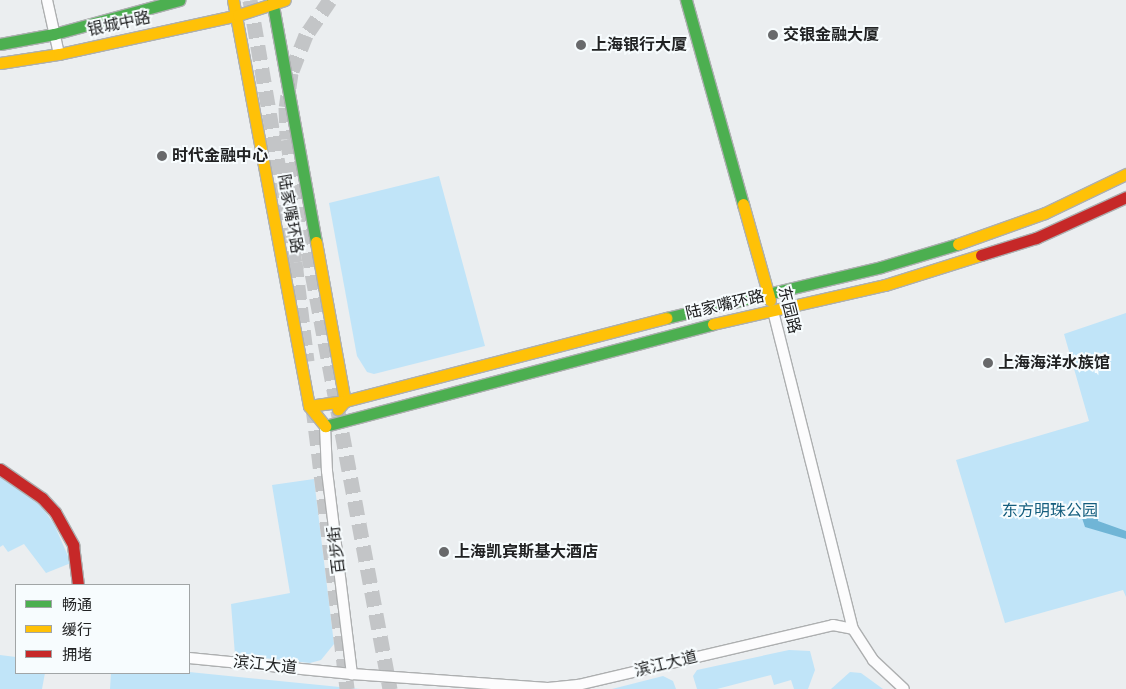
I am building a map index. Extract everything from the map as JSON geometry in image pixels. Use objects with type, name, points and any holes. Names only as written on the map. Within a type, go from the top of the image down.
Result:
[{"type":"main road","name":"银城中路","points":[[0,44],[54,34],[179,0]]},
{"type":"main road","name":"陆家嘴环路","points":[[233,0],[238,15],[309,406],[325,426],[773,311],[885,285],[974,260],[1036,238],[1126,197]]},
{"type":"main road","name":"银城中路","points":[[0,63],[59,54],[238,15],[272,2],[285,0]]},
{"type":"main road","name":"东园路","points":[[686,0],[773,311]]},
{"type":"main road","name":"陆家嘴环路","points":[[272,2],[345,401]]},
{"type":"main road","name":"陆家嘴环路","points":[[309,406],[345,401],[768,291],[881,267],[950,247],[1045,214],[1126,174]]},
{"type":"main road","points":[[325,426],[345,401]]},
{"type":"main road","points":[[0,468],[42,498],[55,512],[73,545],[78,584]]},
{"type":"street","points":[[47,0],[59,54]]},
{"type":"street","name":"东园路","points":[[773,311],[852,629]]},
{"type":"street","name":"百步街","points":[[325,426],[327,471],[352,674]]},
{"type":"street","name":"滨江大道","points":[[190,658],[352,674],[548,688],[578,685],[817,628],[833,625],[852,629]]},
{"type":"street","points":[[852,629],[873,660],[904,689]]},
{"type":"green space","points":[[439,176],[485,346],[374,374],[367,372],[357,356],[329,203]]},
{"type":"green space","name":"东方明珠公园","points":[[1126,313],[1126,597],[1123,590],[1005,623],[956,460],[1089,421],[1064,334]]},
{"type":"green space","points":[[0,476],[41,506],[54,524],[71,563],[46,573],[24,544],[8,552],[3,545],[0,547]]},
{"type":"green space","points":[[314,479],[334,644],[321,660],[310,663],[235,655],[231,604],[290,593],[272,485]]},
{"type":"green space","points":[[789,650],[810,651],[815,670],[808,689],[794,689],[791,680],[774,685],[771,675],[717,689],[697,689],[693,676],[697,670]]},
{"type":"green space","points":[[0,655],[15,657],[15,674],[45,674],[42,689],[0,689]]},
{"type":"green space","points":[[190,672],[360,689],[110,689],[111,674],[190,674]]},
{"type":"green space","points":[[850,672],[861,673],[883,689],[831,689]]},
{"type":"green space","points":[[663,676],[673,681],[676,689],[612,689]]},
{"type":"water","points":[[1090,502],[1097,506],[1098,521],[1126,531],[1126,539],[1085,527],[1081,515]]},
{"type":"tunnel","points":[[250,0],[295,262],[307,361]]},
{"type":"tunnel","points":[[330,0],[306,35],[291,73],[286,107],[287,139],[390,689]]},
{"type":"tunnel","points":[[313,407],[347,689]]},
{"type":"traffic: fast","points":[[0,44],[54,34],[179,0]]},
{"type":"traffic: fast","points":[[272,0],[316,242]]},
{"type":"traffic: fast","points":[[686,0],[743,204]]},
{"type":"traffic: fast","points":[[666,318],[881,267],[958,244]]},
{"type":"traffic: fast","points":[[325,426],[713,324]]},
{"type":"traffic: slow","points":[[233,0],[309,406],[325,426]]},
{"type":"traffic: slow","points":[[0,63],[59,54],[238,15],[285,0]]},
{"type":"traffic: slow","points":[[958,244],[1045,213],[1126,174]]},
{"type":"traffic: slow","points":[[743,204],[770,300]]},
{"type":"traffic: slow","points":[[316,242],[345,401],[338,409]]},
{"type":"traffic: slow","points":[[713,324],[885,285],[981,255]]},
{"type":"traffic: slow","points":[[309,406],[345,401],[666,318]]},
{"type":"traffic: jam","points":[[981,255],[1036,238],[1126,197]]},
{"type":"traffic: jam","points":[[0,469],[42,498],[55,512],[73,545],[78,584]]},
{"type":"place","name":"交银金融大厦","points":[[773,35]]},
{"type":"place","name":"上海银行大厦","points":[[581,45]]},
{"type":"place","name":"时代金融中心","points":[[162,156]]},
{"type":"place","name":"上海海洋水族馆","points":[[988,363]]},
{"type":"place","name":"上海凯宾斯基大酒店","points":[[444,552]]}]
